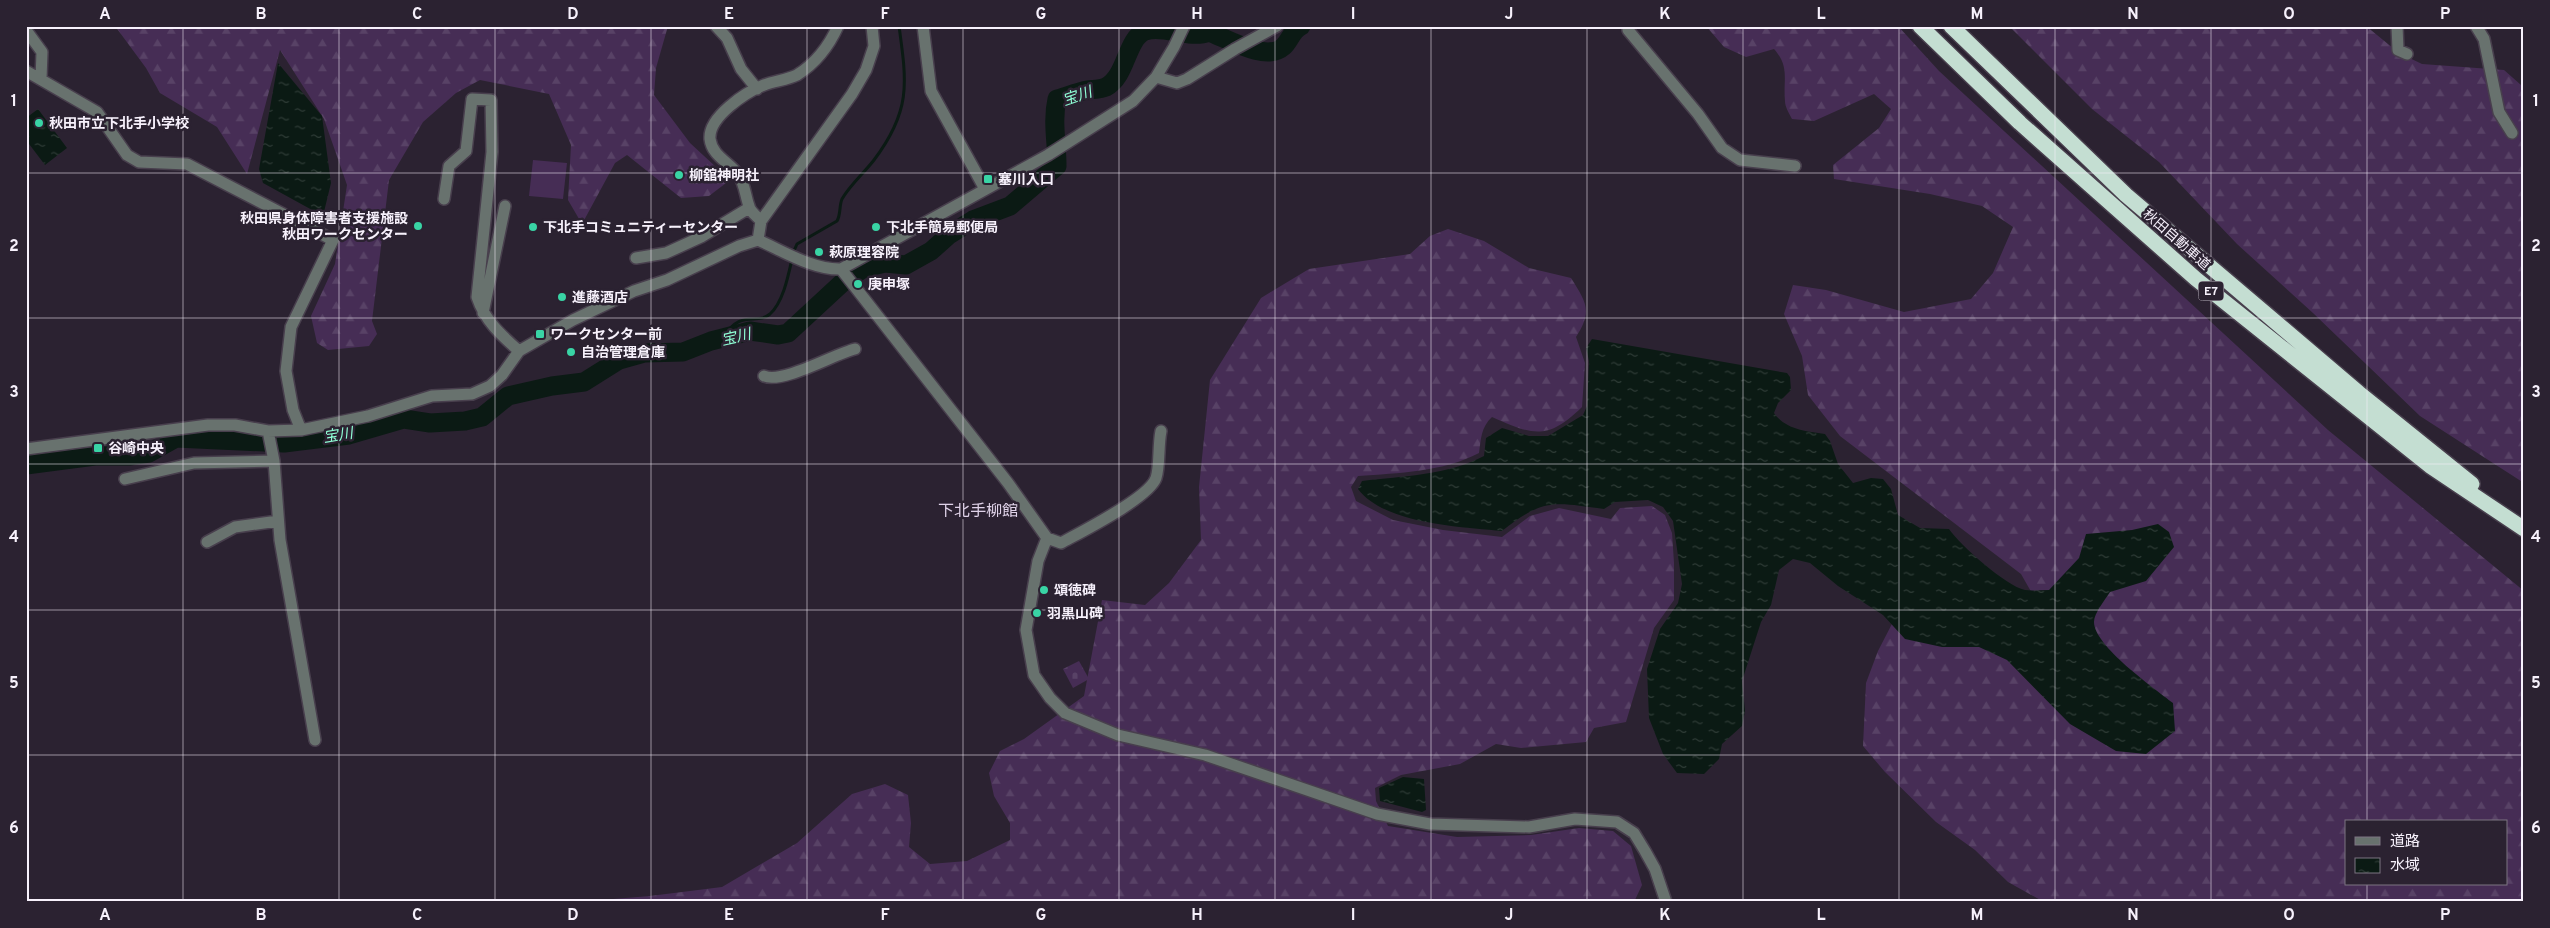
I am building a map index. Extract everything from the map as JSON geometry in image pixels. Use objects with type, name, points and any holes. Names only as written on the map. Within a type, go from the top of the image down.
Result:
[{"type":"highway","name":"秋田自動車道","points":[[1920,26],[2020,123],[2196,279],[2430,466],[2524,527]]},
{"type":"highway","name":"秋田自動車道","points":[[1951,26],[2126,195],[2359,393],[2524,527]]},
{"type":"street","points":[[716,26],[727,38],[741,70],[757,89]]},
{"type":"street","points":[[761,221],[749,208],[745,186],[739,175],[719,156],[710,139],[713,126],[719,116],[744,96],[757,89],[795,75],[814,62],[828,45],[838,26]]},
{"type":"street","points":[[758,240],[761,221],[852,94],[866,70],[874,46],[872,26]]},
{"type":"street","points":[[923,26],[932,91],[985,188]]},
{"type":"street","points":[[846,274],[985,188],[1048,155],[1133,101],[1156,77],[1184,26]]},
{"type":"street","points":[[1156,77],[1177,83],[1278,26]]},
{"type":"street","points":[[1628,26],[1628,30],[1698,114],[1722,148],[1740,160],[1796,166]]},
{"type":"street","points":[[2397,26],[2398,50],[2407,54]]},
{"type":"street","points":[[2476,26],[2484,39],[2499,112],[2512,133]]},
{"type":"street","points":[[26,30],[42,52],[41,79]]},
{"type":"street","points":[[26,71],[97,112],[127,155],[133,159],[139,162],[187,164],[333,240],[291,327],[286,371],[293,410],[302,430]]},
{"type":"street","points":[[444,200],[448,166],[466,150],[472,99],[491,100],[492,152],[477,297],[483,314],[495,330],[519,352]]},
{"type":"street","points":[[483,314],[505,206]]},
{"type":"street","points":[[636,258],[666,253],[701,236],[749,208]]},
{"type":"street","points":[[26,449],[208,426],[235,426],[269,434],[302,430],[368,416],[432,396],[472,394],[490,386],[502,375],[519,352],[573,320],[634,291],[667,280],[739,246],[758,240],[802,259],[846,274],[1008,482],[1047,538],[1061,543],[1086,530],[1144,492],[1156,479],[1161,431]]},
{"type":"street","points":[[764,376],[770,378],[806,368],[843,352],[856,350]]},
{"type":"street","points":[[269,434],[274,457],[280,540],[315,740]]},
{"type":"street","points":[[125,478],[194,463],[274,457]]},
{"type":"street","points":[[207,542],[235,528],[278,521]]},
{"type":"street","points":[[1047,538],[1038,561],[1026,630],[1034,675],[1050,698],[1065,713],[1118,735],[1205,754],[1377,814],[1430,824],[1529,827],[1575,819],[1617,822],[1634,833],[1642,845],[1655,869],[1666,902]]},
{"type":"green space","points":[[115,26],[668,26],[656,68],[654,95],[690,143],[730,180],[709,196],[681,198],[627,155],[615,163],[582,224],[568,200],[571,145],[549,94],[480,80],[456,93],[423,122],[389,180],[372,321],[377,334],[369,346],[328,350],[317,343],[311,316],[335,264],[347,185],[324,119],[280,50],[247,174],[217,127],[160,93],[146,68]]},
{"type":"green space","points":[[1706,26],[1898,26],[1939,71],[2328,430],[2524,591],[2524,902],[2044,902],[2008,882],[1975,850],[1936,822],[1885,772],[1863,746],[1866,683],[1878,651],[1894,620],[2048,621],[2021,574],[1840,436],[1808,395],[1802,356],[1784,314],[1793,285],[1826,290],[1904,312],[1971,299],[1993,273],[2013,227],[1982,206],[1930,194],[1834,179],[1833,165],[1879,128],[1891,109],[1874,94],[1814,121],[1792,119],[1785,103],[1784,68],[1774,49],[1746,57],[1724,47]]},
{"type":"green space","points":[[2009,26],[2366,26],[2399,53],[2422,64],[2504,70],[2524,87],[2524,483],[2420,416],[2313,313],[2237,244],[2159,162],[2092,109]]},
{"type":"green space","points":[[533,160],[567,163],[563,199],[529,196]]},
{"type":"green space","points":[[1448,229],[1484,241],[1529,268],[1571,278],[1584,300],[1586,313],[1576,337],[1585,363],[1582,407],[1560,425],[1540,432],[1519,428],[1492,417],[1484,429],[1479,453],[1451,464],[1420,471],[1358,476],[1351,487],[1356,501],[1393,520],[1443,530],[1502,537],[1530,516],[1559,508],[1611,519],[1620,508],[1652,506],[1665,515],[1672,533],[1674,600],[1654,628],[1626,722],[1594,728],[1586,742],[1521,748],[1496,744],[1460,764],[1401,775],[1375,788],[1376,801],[1388,826],[1457,837],[1531,835],[1579,828],[1613,831],[1631,846],[1642,885],[1634,902],[577,902],[650,896],[722,887],[797,843],[852,794],[885,784],[908,795],[911,823],[909,847],[930,864],[967,861],[1010,840],[1010,823],[994,796],[989,773],[1000,751],[1024,739],[1084,696],[1102,600],[1145,605],[1169,583],[1201,540],[1199,487],[1210,380],[1261,298],[1309,269],[1410,254],[1430,236]]},
{"type":"green space","points":[[1079,661],[1089,679],[1073,688],[1063,669]]},
{"type":"water","points":[[278,63],[322,116],[331,183],[323,216],[263,183],[259,169]]},
{"type":"water","points":[[38,109],[67,148],[45,165],[26,140],[26,118]]},
{"type":"water","points":[[1592,339],[1787,373],[1790,377],[1791,390],[1778,403],[1774,413],[1779,419],[1796,429],[1825,434],[1830,441],[1838,464],[1853,483],[1871,478],[1883,479],[1891,489],[1898,515],[1920,528],[1949,529],[1984,564],[2007,581],[2025,590],[2049,590],[2079,558],[2086,534],[2132,530],[2158,524],[2169,532],[2174,547],[2146,581],[2110,592],[2094,618],[2094,622],[2097,632],[2114,654],[2126,666],[2173,703],[2175,731],[2146,754],[2116,751],[2070,724],[2007,660],[1979,647],[1942,647],[1905,639],[1883,615],[1838,586],[1810,563],[1793,559],[1779,570],[1771,605],[1761,622],[1742,681],[1745,711],[1742,726],[1722,744],[1719,759],[1704,774],[1677,773],[1663,754],[1649,718],[1647,669],[1660,629],[1678,603],[1682,584],[1673,521],[1663,507],[1648,500],[1615,502],[1604,509],[1560,504],[1550,505],[1528,513],[1502,531],[1424,522],[1404,517],[1370,501],[1358,489],[1362,481],[1425,474],[1470,462],[1484,456],[1486,438],[1502,428],[1529,436],[1548,436],[1583,415],[1587,406],[1589,361],[1586,348]]},
{"type":"water","points":[[1403,777],[1424,779],[1426,810],[1422,812],[1380,801],[1379,788]]},
{"type":"waterway","points":[[793,253],[797,244],[837,221],[842,199],[874,160],[895,127],[903,96],[904,81],[899,26]]},
{"type":"waterway","name":"宝川","points":[[26,465],[95,456],[129,456],[149,453],[176,438],[284,443],[349,435],[404,419],[430,423],[465,421],[482,417],[508,396],[552,386],[584,382],[619,360],[644,353],[683,352],[711,341],[750,331],[778,335],[788,333],[842,283],[864,268],[885,263],[906,265],[931,251],[949,235],[973,220],[1010,206],[1057,166],[1055,124],[1057,99],[1083,91],[1103,88],[1113,82],[1123,67],[1134,42],[1145,31],[1160,29],[1193,34],[1209,32],[1247,48],[1267,52],[1276,51],[1283,47],[1295,30],[1301,26]]},
{"type":"waterway","points":[[723,338],[736,323],[742,320],[765,317],[775,309],[784,289],[792,259]]},
{"type":"place","name":"秋田市立下北手小学校","points":[[39,123]]},
{"type":"place","name":"柳舘神明社","points":[[679,175]]},
{"type":"place","name":"塞川入口","points":[[988,179]]},
{"type":"place","name":"秋田県身体障害者支援施設 秋田ワークセンター","points":[[418,226]]},
{"type":"place","name":"下北手コミュニティーセンター","points":[[533,227]]},
{"type":"place","name":"下北手簡易郵便局","points":[[876,227]]},
{"type":"place","name":"萩原理容院","points":[[819,252]]},
{"type":"place","name":"庚申塚","points":[[858,284]]},
{"type":"place","name":"進藤酒店","points":[[562,297]]},
{"type":"place","name":"ワークセンター前","points":[[540,334]]},
{"type":"place","name":"自治管理倉庫","points":[[571,352]]},
{"type":"place","name":"谷崎中央","points":[[98,448]]},
{"type":"place","name":"頌徳碑","points":[[1044,590]]},
{"type":"place","name":"羽黒山碑","points":[[1037,613]]},
{"type":"district","name":"下北手柳館","points":[[978,510]]}]
